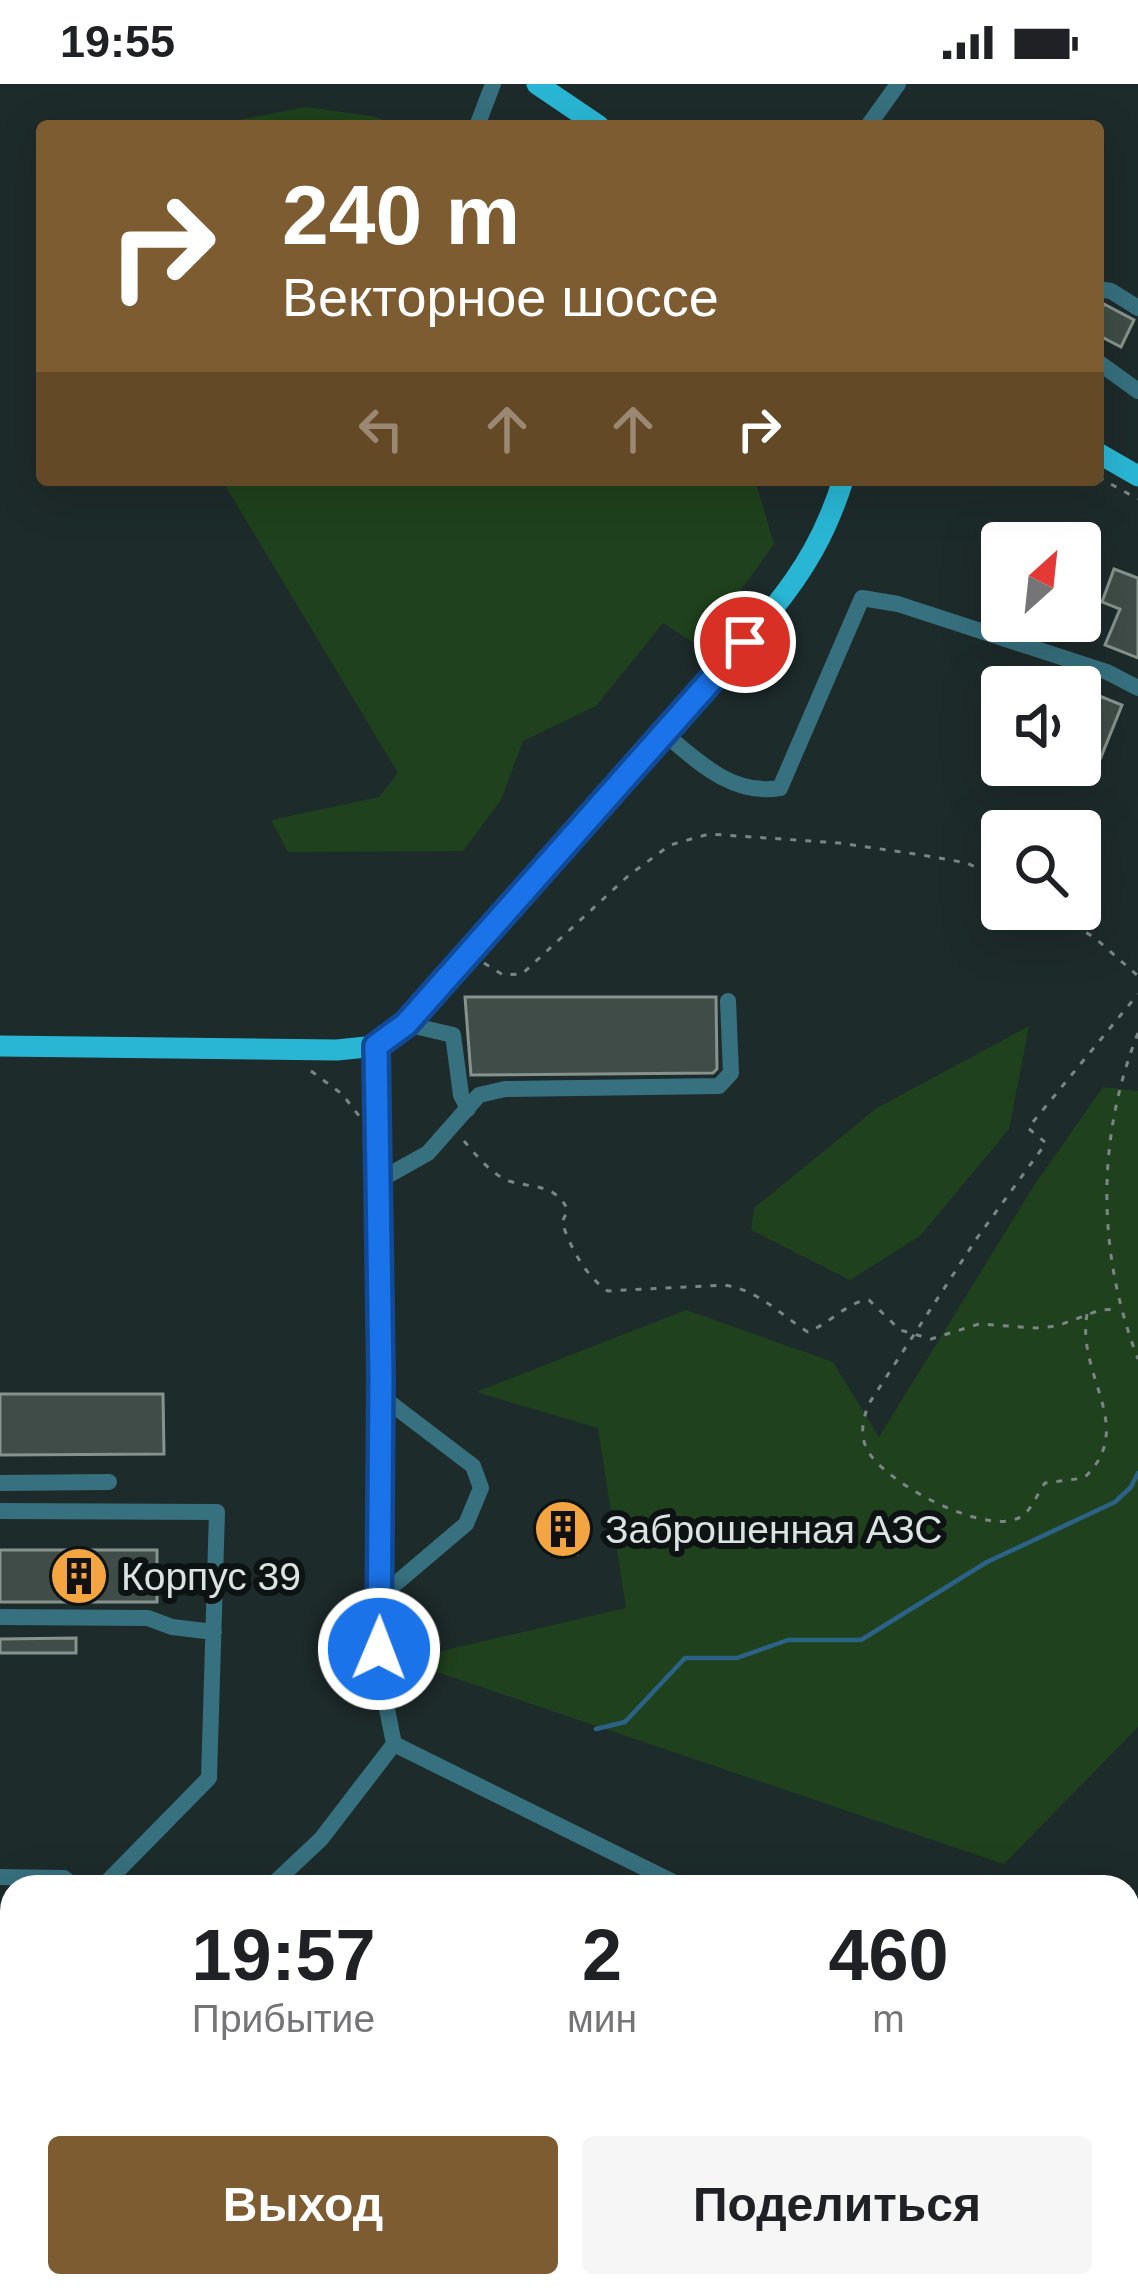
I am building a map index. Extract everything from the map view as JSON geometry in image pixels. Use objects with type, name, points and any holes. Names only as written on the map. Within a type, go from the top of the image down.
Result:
[{"type":"main road","points":[[537,84],[590,120]]},
{"type":"main road","points":[[1104,456],[1138,476]]},
{"type":"main road","points":[[0,1046],[337,1050],[376,1046],[406,1024],[804,571],[841,486]]},
{"type":"street","points":[[478,120],[493,84]]},
{"type":"street","points":[[872,120],[898,84]]},
{"type":"street","points":[[1104,290],[1138,308]]},
{"type":"street","points":[[1104,366],[1138,392]]},
{"type":"street","points":[[665,734],[708,770],[732,783],[780,788],[862,598],[919,610],[1107,672],[1138,688]]},
{"type":"street","points":[[378,1181],[428,1153],[479,1095],[506,1089],[719,1086],[731,1073],[728,1001]]},
{"type":"street","points":[[406,1024],[453,1035],[461,1095],[468,1108]]},
{"type":"street","points":[[283,1875],[321,1839],[394,1744],[378,1664],[381,1396],[376,1046]]},
{"type":"street","points":[[380,1598],[466,1524],[482,1488],[473,1466],[381,1396]]},
{"type":"street","points":[[0,1483],[109,1482]]},
{"type":"street","points":[[0,1511],[217,1513],[209,1778],[114,1875]]},
{"type":"street","points":[[0,1617],[148,1618],[172,1627],[214,1632]]},
{"type":"street","points":[[394,1744],[658,1875]]},
{"type":"path","points":[[1104,480],[1138,499]]},
{"type":"path","points":[[472,948],[488,968],[503,976],[522,974],[628,876],[670,845],[710,834],[839,843],[967,863],[981,870]]},
{"type":"path","points":[[1082,930],[1138,976]]},
{"type":"path","points":[[1088,1314],[1084,1333],[1088,1358],[1109,1415],[1110,1444],[1100,1464],[1084,1478],[1045,1483],[1017,1520],[980,1521],[962,1516],[876,1462],[862,1433],[868,1405],[976,1238],[1046,1143],[1028,1128],[1138,994]]},
{"type":"path","points":[[1138,1033],[1121,1080],[1104,1183],[1118,1309],[1138,1359]]},
{"type":"path","points":[[301,1065],[343,1094],[365,1124]]},
{"type":"path","points":[[452,1126],[477,1157],[505,1180],[551,1189],[561,1196],[568,1210],[562,1222],[567,1238],[595,1282],[608,1291],[742,1288],[808,1332],[829,1324],[858,1300],[869,1300],[886,1320],[914,1336],[931,1339],[980,1324],[1036,1328],[1118,1309]]},
{"type":"green space","points":[[306,107],[382,120],[238,120]]},
{"type":"green space","points":[[226,486],[757,486],[774,544],[700,647],[663,623],[596,706],[523,741],[501,800],[463,851],[288,852],[271,820],[379,797],[398,773]]},
{"type":"green space","points":[[1029,1026],[1009,1129],[920,1236],[850,1280],[751,1230],[754,1208],[877,1108]]},
{"type":"green space","points":[[1103,1087],[1138,1091],[1138,1727],[1004,1864],[434,1671],[437,1652],[626,1608],[598,1428],[476,1392],[686,1310],[833,1362],[879,1437],[1035,1184]]},
{"type":"building","points":[[1104,304],[1134,320],[1121,347],[1104,338]]},
{"type":"building","points":[[1114,569],[1138,578],[1138,658],[1105,645],[1120,609],[1102,602]]},
{"type":"building","points":[[1101,697],[1122,705],[1101,757]]},
{"type":"building","points":[[465,997],[716,997],[717,1069],[713,1073],[471,1075]]},
{"type":"building","points":[[0,1394],[163,1394],[164,1454],[0,1455]]},
{"type":"building","name":"Заброшенная АЗС","points":[[575,1504],[577,1554],[550,1554],[549,1505]]},
{"type":"building","name":"Корпус 39","points":[[0,1550],[157,1550],[157,1602],[0,1602]]},
{"type":"building","points":[[76,1638],[76,1653],[0,1653],[0,1639]]},
{"type":"waterway","points":[[596,1729],[625,1722],[685,1658],[737,1658],[788,1640],[861,1640],[987,1562],[1115,1502],[1138,1473]]},
{"type":"place","name":"Заброшенная АЗС","points":[[563,1529]]},
{"type":"place","name":"Корпус 39","points":[[79,1576]]},
{"type":"route","points":[[379,1649],[376,1046],[406,1024],[745,642]]}]
